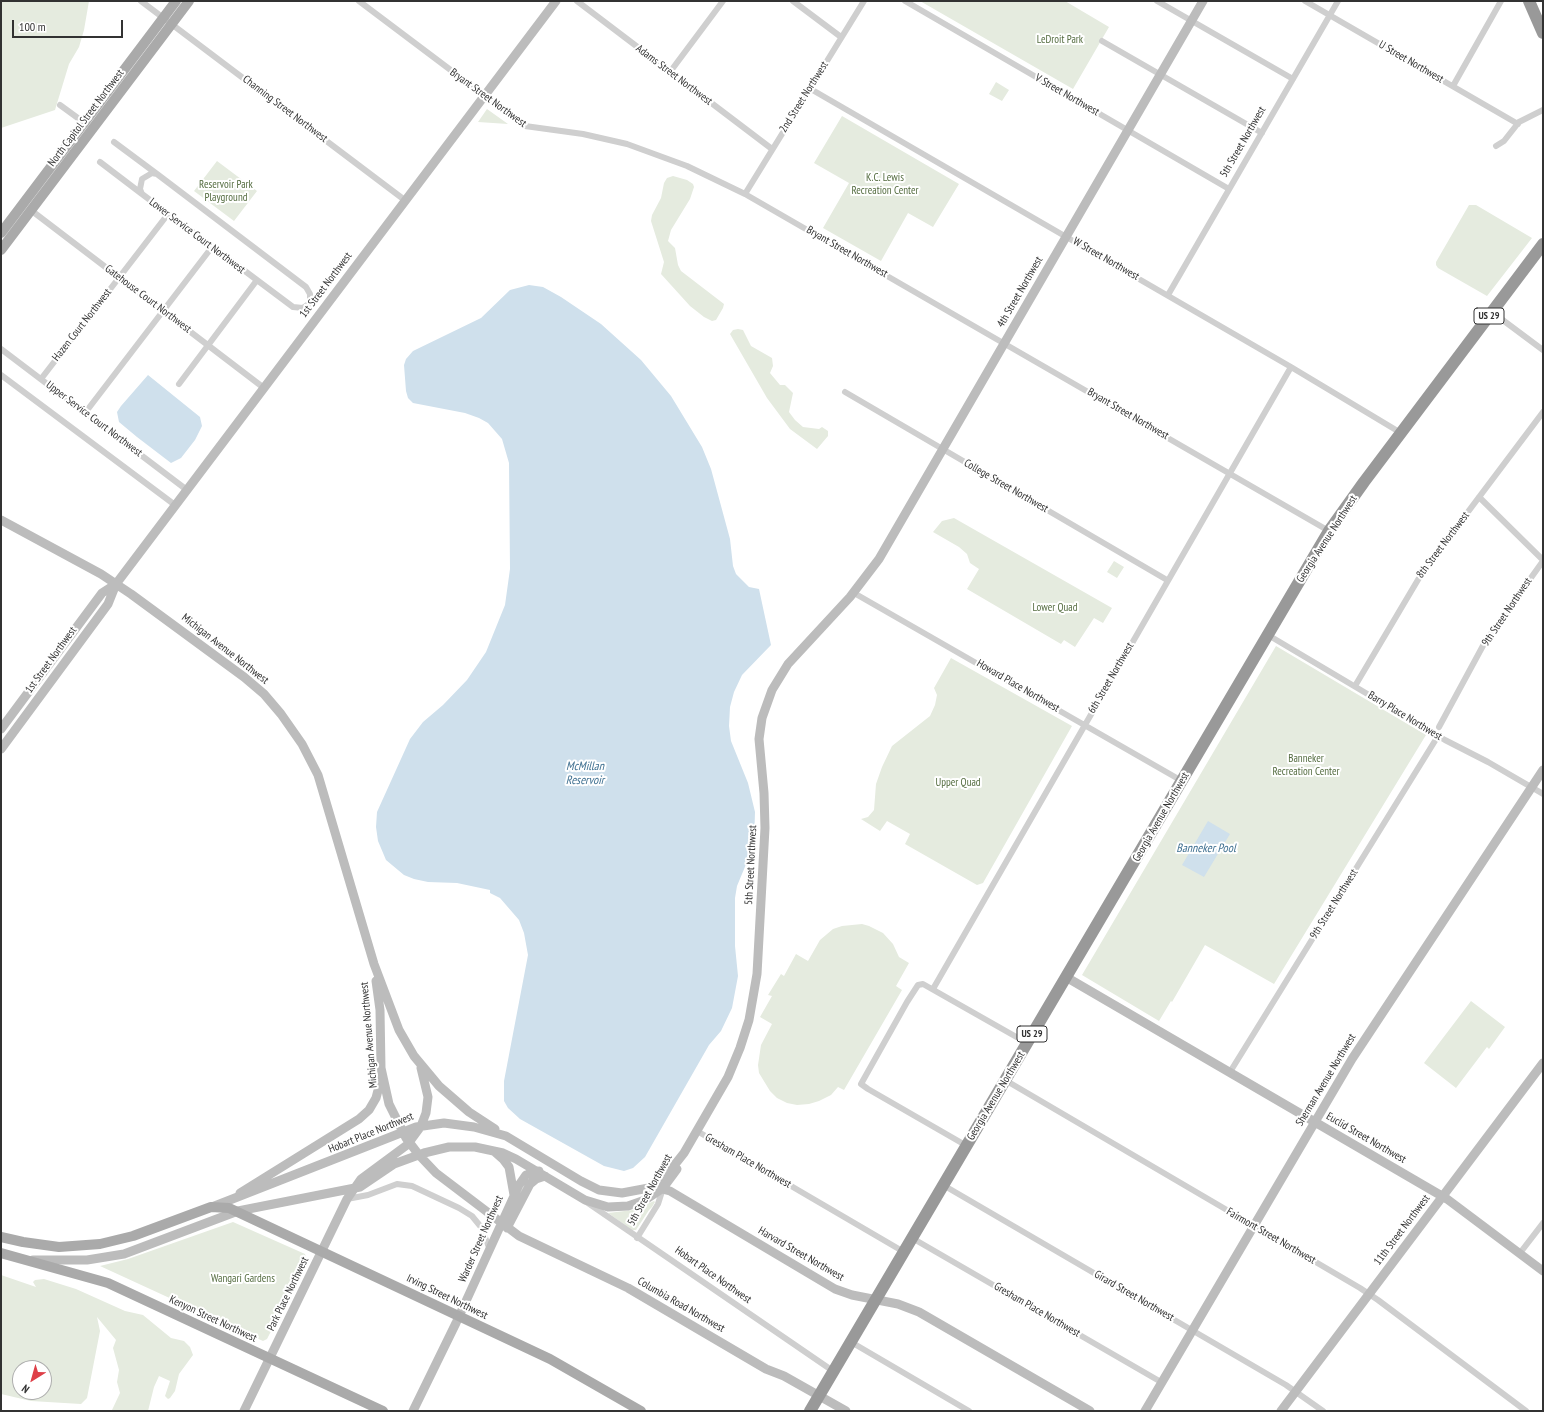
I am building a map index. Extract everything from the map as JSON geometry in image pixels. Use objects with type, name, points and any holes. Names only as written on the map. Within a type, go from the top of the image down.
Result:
[{"type":"highway","points":[[1529,1],[1543,33]]},
{"type":"highway","name":"Georgia Avenue Northwest","points":[[810,1411],[1329,531],[1543,244]]},
{"type":"main road","points":[[168,21],[176,1]]},
{"type":"main road","points":[[5,230],[88,126],[168,21],[189,1]]},
{"type":"main road","name":"1st Street Northwest","points":[[1,749],[108,604],[116,584],[556,1]]},
{"type":"main road","name":"4th Street Northwest","points":[[854,593],[879,559],[1203,1]]},
{"type":"main road","name":"North Capitol Street Northwest","points":[[1,250],[5,230],[32,210],[88,126]]},
{"type":"main road","name":"Michigan Avenue Northwest","points":[[1,520],[58,549],[116,584],[244,677],[264,694],[292,728],[309,756],[323,790],[374,964],[397,1025],[419,1063],[454,1100],[480,1120],[506,1136]]},
{"type":"main road","name":"1st Street Northwest","points":[[1,729],[102,594],[116,584]]},
{"type":"main road","name":"5th Street Northwest","points":[[663,1188],[677,1169],[684,1153],[724,1084],[747,1030],[754,1000],[757,974],[765,828],[764,793],[759,744],[765,706],[784,669],[854,593]]},
{"type":"main road","name":"Sherman Avenue Northwest","points":[[1145,1411],[1314,1122],[1366,1037],[1543,770]]},
{"type":"main road","name":"Michigan Avenue Northwest","points":[[374,964],[380,1010],[381,1068],[387,1095],[396,1122],[410,1144],[429,1166],[504,1226]]},
{"type":"main road","name":"Euclid Street Northwest","points":[[1066,977],[1443,1196],[1543,1271]]},
{"type":"main road","name":"Park Place Northwest","points":[[244,1411],[347,1199],[354,1188],[369,1171],[407,1145],[421,1126],[427,1108],[428,1098],[419,1063]]},
{"type":"main road","name":"11th Street Northwest","points":[[1281,1411],[1542,1064]]},
{"type":"main road","points":[[236,1197],[245,1189],[302,1156],[363,1116],[371,1106],[378,1093],[381,1068]]},
{"type":"main road","name":"Hobart Place Northwest","points":[[211,1207],[421,1126],[438,1123],[459,1124],[506,1136],[592,1188],[616,1193],[648,1188]]},
{"type":"main road","name":"Hobart Place Northwest","points":[[238,1211],[354,1188],[363,1185],[394,1164],[424,1153],[454,1146],[470,1146],[490,1149],[512,1156],[580,1198],[601,1206],[623,1207],[641,1202],[663,1188]]},
{"type":"main road","points":[[490,1149],[503,1159],[509,1167],[514,1195]]},
{"type":"main road","name":"5th Street Northwest","points":[[536,1171],[549,1172],[588,1195],[608,1201],[630,1199],[648,1188],[669,1172],[684,1153]]},
{"type":"main road","name":"Warder Street Northwest","points":[[504,1226],[514,1195],[524,1176],[536,1171]]},
{"type":"main road","name":"Warder Street Northwest","points":[[413,1411],[490,1250],[530,1184],[536,1179],[545,1176]]},
{"type":"main road","name":"Harvard Street Northwest","points":[[648,1188],[663,1188],[673,1192],[835,1289],[852,1295],[898,1304],[926,1316],[1090,1411]]},
{"type":"main road","name":"Irving Street Northwest","points":[[1,1236],[30,1243],[59,1247],[100,1244],[133,1236],[211,1207],[225,1207],[238,1211],[565,1367],[641,1411]]},
{"type":"main road","points":[[1,1252],[28,1260],[76,1261],[117,1256],[238,1211]]},
{"type":"main road","name":"Columbia Road Northwest","points":[[504,1226],[519,1236],[628,1288],[766,1369],[784,1376],[846,1411]]},
{"type":"main road","name":"Kenyon Street Northwest","points":[[28,1260],[108,1283],[383,1411]]},
{"type":"street","name":"Channing Street Northwest","points":[[141,1],[406,201]]},
{"type":"street","name":"Bryant Street Northwest","points":[[359,1],[528,127],[583,134],[626,144],[680,164],[745,194],[1004,342],[1329,531]]},
{"type":"street","name":"Adams Street Northwest","points":[[577,1],[772,148]]},
{"type":"street","points":[[670,72],[723,1]]},
{"type":"street","points":[[793,1],[841,37]]},
{"type":"street","name":"2nd Street Northwest","points":[[745,194],[864,1]]},
{"type":"street","name":"V Street Northwest","points":[[905,1],[1229,189]]},
{"type":"street","points":[[1157,1],[1293,79]]},
{"type":"street","name":"U Street Northwest","points":[[1305,1],[1518,124]]},
{"type":"street","name":"5th Street Northwest","points":[[1168,295],[1338,1]]},
{"type":"street","points":[[1453,86],[1501,1]]},
{"type":"street","points":[[1102,41],[1262,133]]},
{"type":"street","name":"W Street Northwest","points":[[809,88],[1168,295],[1401,433]]},
{"type":"street","points":[[60,105],[88,126]]},
{"type":"street","points":[[1496,146],[1504,141],[1524,119],[1543,110]]},
{"type":"street","points":[[114,142],[306,287],[310,294],[310,303],[321,312]]},
{"type":"street","points":[[100,162],[142,194]]},
{"type":"street","name":"Lower Service Court Northwest","points":[[157,174],[149,174],[142,179],[140,189],[142,194],[293,307],[303,308],[310,303]]},
{"type":"street","name":"Gatehouse Court Northwest","points":[[32,210],[264,388]]},
{"type":"street","name":"Hazen Court Northwest","points":[[41,379],[168,214]]},
{"type":"street","points":[[85,413],[212,247]]},
{"type":"street","points":[[179,384],[257,280]]},
{"type":"street","points":[[1492,312],[1543,350]]},
{"type":"street","name":"Upper Service Court Northwest","points":[[1,349],[187,490]]},
{"type":"street","name":"6th Street Northwest","points":[[933,989],[1084,724],[1291,367]]},
{"type":"street","name":"Upper Service Court Northwest","points":[[1,375],[175,505]]},
{"type":"street","name":"College Street Northwest","points":[[845,392],[1167,580]]},
{"type":"street","name":"8th Street Northwest","points":[[1355,686],[1422,573],[1543,412]]},
{"type":"street","points":[[1480,496],[1543,561]]},
{"type":"street","name":"9th Street Northwest","points":[[1439,727],[1485,642],[1543,561]]},
{"type":"street","name":"Howard Place Northwest","points":[[854,593],[1182,781]]},
{"type":"street","name":"Barry Place Northwest","points":[[1268,635],[1438,736],[1488,762],[1543,794]]},
{"type":"street","name":"9th Street Northwest","points":[[1230,1072],[1438,736]]},
{"type":"street","points":[[966,1146],[863,1086],[861,1081],[907,1002],[918,985],[923,984],[1027,1043]]},
{"type":"street","name":"Fairmont Street Northwest","points":[[1005,1080],[1369,1294],[1526,1411]]},
{"type":"street","name":"Gresham Place Northwest","points":[[697,1131],[904,1252]]},
{"type":"street","points":[[347,1199],[368,1195],[397,1184],[412,1186],[462,1209],[472,1216],[481,1227],[490,1250]]},
{"type":"street","name":"Girard Street Northwest","points":[[943,1185],[1296,1391],[1323,1411]]},
{"type":"street","name":"5th Street Northwest","points":[[637,1238],[658,1204],[663,1188]]},
{"type":"street","name":"Hobart Place Northwest","points":[[580,1198],[833,1372]]},
{"type":"street","points":[[1520,1253],[1543,1223]]},
{"type":"street","name":"Gresham Place Northwest","points":[[912,1238],[1161,1382]]},
{"type":"street","points":[[851,1342],[969,1411]]},
{"type":"green space","points":[[1,1],[89,1],[84,30],[79,47],[69,64],[55,110],[1,128]]},
{"type":"green space","name":"LeDroit Park","points":[[920,1],[1065,1],[1109,27],[1073,89]]},
{"type":"green space","points":[[996,82],[1009,90],[1002,101],[989,94]]},
{"type":"green space","points":[[487,109],[508,124],[478,122]]},
{"type":"green space","name":"K.C. Lewis Recreation Center","points":[[842,116],[959,184],[933,227],[908,213],[881,261],[823,228],[849,183],[814,163]]},
{"type":"green space","name":"Reservoir Park Playground","points":[[217,161],[257,191],[234,221],[194,191]]},
{"type":"green space","points":[[673,176],[687,180],[693,184],[694,187],[690,199],[671,230],[668,241],[675,248],[678,265],[681,271],[724,304],[716,320],[712,321],[704,317],[690,306],[661,274],[664,262],[651,221],[652,215],[661,198],[664,183],[667,178]]},
{"type":"green space","points":[[1469,205],[1476,205],[1532,238],[1487,296],[1438,268],[1436,265],[1436,262]]},
{"type":"green space","points":[[733,330],[743,330],[751,346],[772,358],[773,366],[770,373],[780,385],[785,385],[793,393],[789,412],[795,420],[803,427],[819,429],[822,427],[828,431],[828,436],[817,449],[790,429],[767,398],[730,334]]},
{"type":"green space","name":"Lower Quad","points":[[954,518],[1112,608],[1103,623],[1094,618],[1075,647],[1064,640],[1061,644],[967,589],[979,569],[970,563],[967,554],[959,547],[933,532],[942,521]]},
{"type":"green space","points":[[1114,561],[1124,567],[1117,578],[1107,572]]},
{"type":"green space","name":"Banneker Recreation Center","points":[[1276,646],[1426,735],[1274,984],[1205,945],[1172,1002],[1171,1001],[1159,1021],[1082,975]]},
{"type":"green space","name":"Upper Quad","points":[[951,658],[1072,726],[983,883],[977,885],[905,844],[910,834],[887,821],[880,831],[861,819],[868,817],[874,810],[876,784],[892,746],[930,716],[935,705],[937,695],[934,688]]},
{"type":"green space","points":[[862,924],[883,933],[893,944],[899,957],[909,963],[896,986],[902,990],[844,1090],[838,1087],[831,1095],[809,1104],[797,1105],[787,1103],[777,1098],[770,1091],[759,1073],[758,1065],[761,1045],[772,1024],[760,1017],[772,996],[768,995],[781,974],[784,976],[796,954],[808,961],[820,940],[833,929],[842,926]]},
{"type":"green space","points":[[1471,1001],[1505,1027],[1489,1049],[1487,1047],[1456,1088],[1424,1063]]},
{"type":"green space","points":[[654,1201],[655,1202],[652,1207],[636,1230],[632,1230],[608,1213],[633,1210]]},
{"type":"green space","name":"Wangari Gardens","points":[[233,1222],[305,1254],[307,1261],[267,1339],[263,1341],[100,1266],[128,1259]]},
{"type":"green space","points":[[1,1275],[36,1287],[33,1282],[35,1280],[44,1279],[76,1289],[125,1311],[143,1315],[171,1338],[184,1341],[190,1347],[193,1355],[179,1374],[175,1391],[170,1398],[168,1399],[165,1396],[170,1381],[159,1376],[154,1387],[148,1411],[112,1410],[120,1393],[117,1382],[119,1370],[113,1348],[116,1340],[97,1317],[100,1331],[87,1398],[81,1404],[27,1400],[52,1400],[52,1360],[12,1360],[12,1397],[1,1394]]},
{"type":"water","name":"McMillan Reservoir","points":[[529,285],[543,287],[561,297],[601,324],[641,360],[671,396],[702,447],[711,469],[730,539],[733,566],[736,574],[749,587],[759,589],[771,645],[742,675],[734,692],[730,707],[729,726],[731,741],[748,783],[755,812],[754,845],[737,886],[735,898],[735,946],[738,976],[732,1008],[721,1031],[709,1045],[645,1157],[633,1168],[624,1171],[604,1166],[520,1119],[508,1108],[504,1101],[504,1081],[528,955],[524,933],[519,920],[500,898],[490,893],[490,890],[457,883],[428,882],[404,875],[386,860],[378,841],[376,827],[377,812],[410,739],[423,722],[443,705],[467,680],[486,652],[505,605],[510,569],[509,463],[502,439],[488,423],[479,418],[465,413],[413,403],[408,398],[406,391],[404,365],[406,359],[413,351],[481,318],[510,290]]},
{"type":"water","points":[[148,375],[200,417],[202,426],[195,440],[181,458],[171,463],[119,422],[117,412]]},
{"type":"water","name":"Banneker Pool","points":[[1208,821],[1230,834],[1204,877],[1182,865]]}]
